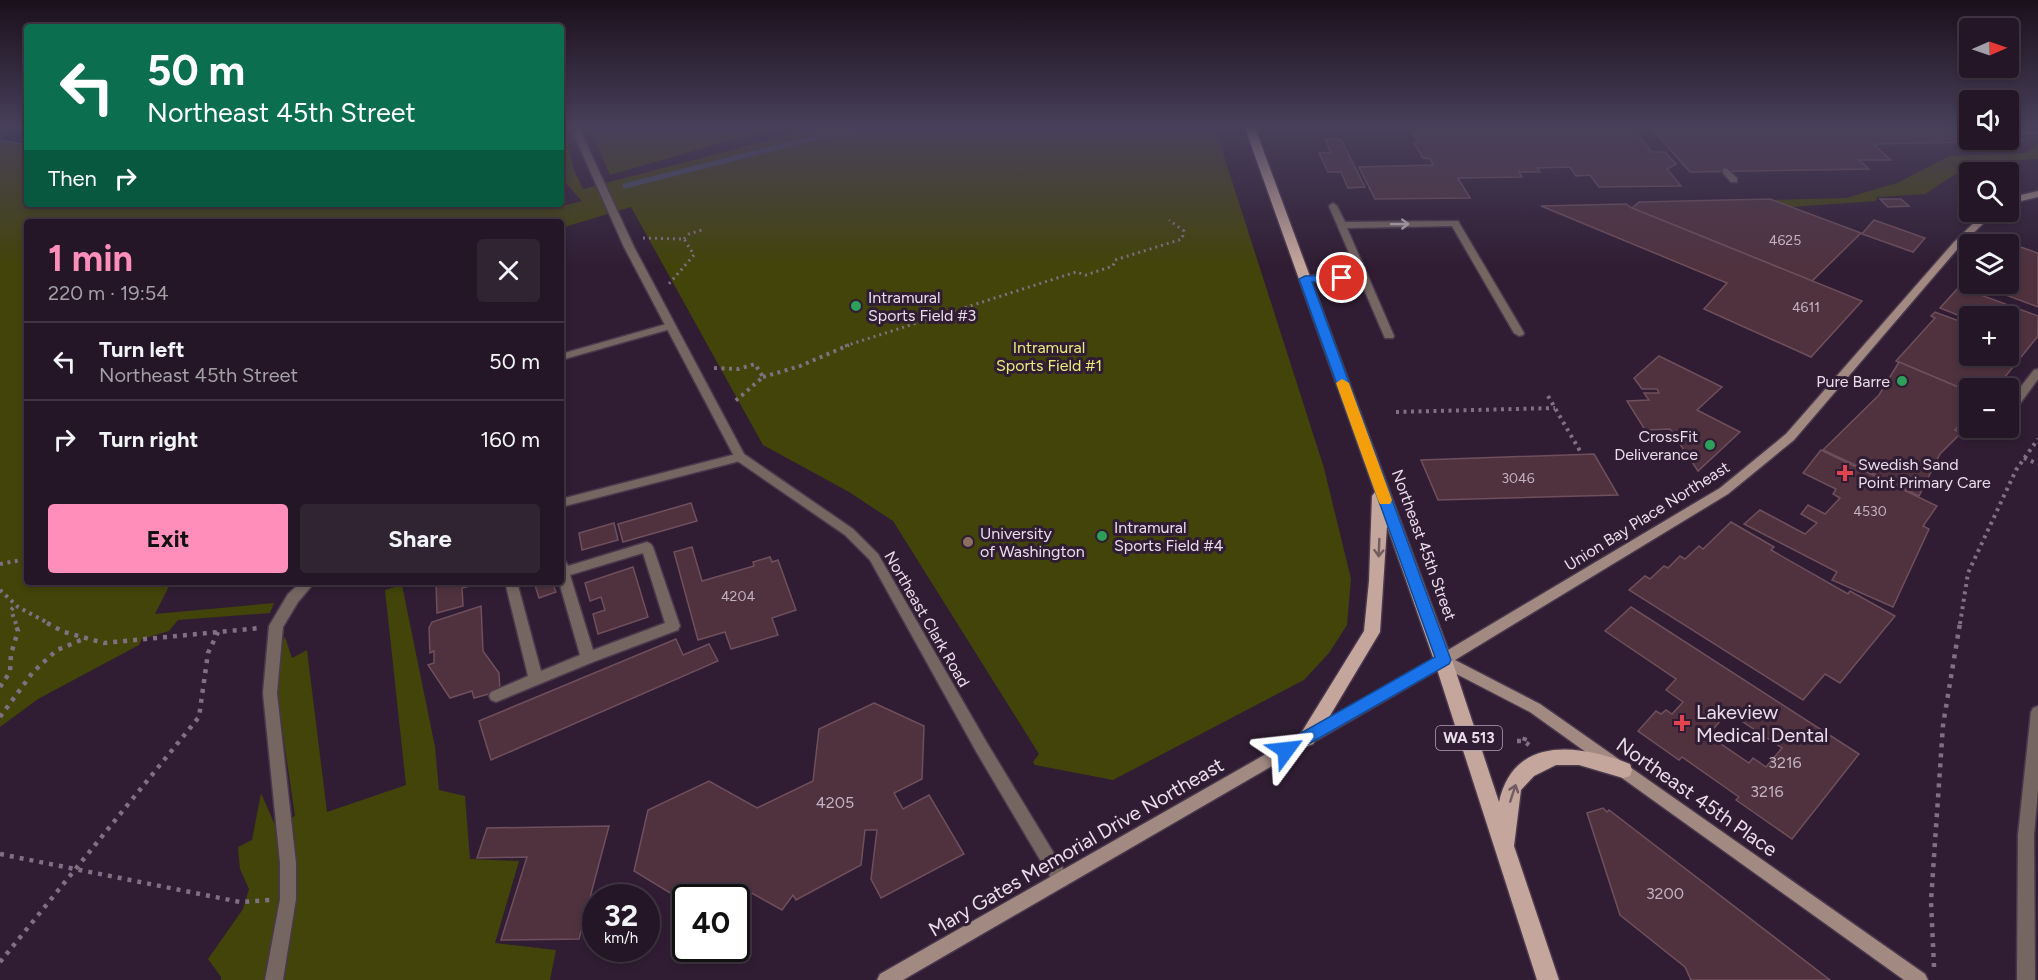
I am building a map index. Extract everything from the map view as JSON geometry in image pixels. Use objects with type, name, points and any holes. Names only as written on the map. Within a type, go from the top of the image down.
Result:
[{"type":"main road","name":"Northeast 45th Street","points":[[1267,174],[1443,660],[1548,980]]},
{"type":"main road","points":[[2019,198],[2038,194]]},
{"type":"main road","name":"Union Bay Place Northeast","points":[[1443,660],[1724,491],[1758,464],[1790,436],[1957,244],[1980,222]]},
{"type":"main road","points":[[1307,738],[1372,632],[1381,489]]},
{"type":"main road","name":"Mary Gates Memorial Drive Northeast","points":[[886,980],[1443,660]]},
{"type":"main road","name":"Northeast 45th Place","points":[[1443,660],[1535,708],[1919,980]]},
{"type":"main road","points":[[1505,850],[1512,790],[1524,772],[1548,758],[1568,756],[1595,759],[1623,770]]},
{"type":"street","name":"Northeast Clark Road","points":[[596,174],[670,326],[741,458],[849,532],[874,557],[982,748],[1061,880]]},
{"type":"street","points":[[1728,174],[1734,180]]},
{"type":"street","points":[[1333,206],[1389,336]]},
{"type":"street","points":[[1342,225],[1455,222],[1520,333]]},
{"type":"street","points":[[1305,279],[1364,278]]},
{"type":"street","points":[[564,356],[670,326]]},
{"type":"street","points":[[2019,397],[2038,372]]},
{"type":"street","points":[[564,502],[741,458]]},
{"type":"street","points":[[496,696],[673,626],[647,547],[564,568]]},
{"type":"street","points":[[564,576],[588,658]]},
{"type":"street","points":[[274,980],[288,899],[288,864],[270,693],[276,626],[293,598],[306,585]]},
{"type":"street","points":[[512,585],[536,679]]},
{"type":"street","points":[[2025,980],[2026,835],[2038,712]]},
{"type":"path","points":[[733,403],[763,377],[800,366],[842,347],[1076,272],[1086,275],[1113,266],[1115,260],[1182,239],[1184,231],[1169,220]]},
{"type":"path","points":[[684,239],[688,234],[705,229]]},
{"type":"path","points":[[642,238],[684,239]]},
{"type":"path","points":[[668,285],[694,255],[684,239]]},
{"type":"path","points":[[714,368],[738,369],[755,364],[763,377]]},
{"type":"path","points":[[1548,396],[1580,451]]},
{"type":"path","points":[[1396,412],[1555,408]]},
{"type":"path","points":[[1934,980],[1931,901],[1943,725],[1968,573],[2016,470],[2038,439]]},
{"type":"path","points":[[2024,458],[2038,464]]},
{"type":"path","points":[[0,564],[24,560]]},
{"type":"path","points":[[0,590],[16,604],[64,632],[104,643],[276,626]]},
{"type":"path","points":[[0,687],[10,672],[11,654],[18,631],[10,610],[16,604]]},
{"type":"path","points":[[0,962],[199,717],[208,653],[218,632]]},
{"type":"path","points":[[0,717],[33,672],[57,650],[86,638]]},
{"type":"path","points":[[1516,741],[1524,741],[1527,732]]},
{"type":"path","points":[[0,854],[240,902],[288,899]]},
{"type":"green space","name":"Intramural Sports Field #1","points":[[0,174],[24,174],[24,207],[564,207],[564,205],[582,201],[564,181],[564,174],[576,174],[583,189],[641,174],[1230,174],[1324,468],[1351,579],[1347,625],[1329,653],[1304,680],[1113,780],[1035,765],[1033,762],[1039,754],[893,521],[849,492],[763,445],[631,207],[564,227],[564,219],[24,219],[24,585],[170,585],[155,614],[274,603],[270,613],[178,620],[169,631],[142,639],[139,645],[38,699],[0,727]]},
{"type":"green space","points":[[1915,174],[1956,174],[1925,194],[1877,197],[1876,201],[1790,207],[1772,200],[1846,198],[1897,183]]},
{"type":"green space","points":[[402,585],[435,747],[439,790],[465,796],[470,859],[519,861],[495,943],[556,950],[550,980],[221,980],[208,959],[243,909],[249,889],[240,869],[238,847],[252,840],[261,793],[275,825],[295,816],[278,700],[276,653],[285,637],[292,658],[307,650],[327,812],[406,785],[385,590]]},
{"type":"building","points":[[1342,174],[1358,174],[1365,187],[1348,188]]},
{"type":"building","points":[[1362,174],[1520,174],[1522,177],[1458,178],[1470,198],[1375,199]]},
{"type":"building","points":[[1574,174],[1671,174],[1681,186],[1599,187],[1590,175],[1576,176]]},
{"type":"building","points":[[1770,199],[1861,233],[1812,281],[1632,208],[1639,202]]},
{"type":"building","points":[[1880,199],[1901,199],[1909,206],[1888,207]]},
{"type":"building","points":[[1626,204],[1862,301],[1811,357],[1704,309],[1727,283],[1541,206]]},
{"type":"building","points":[[1874,220],[1925,238],[1913,252],[1862,234]]},
{"type":"building","points":[[2019,246],[2038,253],[2038,307],[2003,294],[2019,294]]},
{"type":"building","points":[[1959,287],[1959,294],[1978,294],[2011,306],[1959,306],[1959,316],[1940,308]]},
{"type":"building","points":[[2019,309],[2038,316],[2038,336],[2019,360]]},
{"type":"building","points":[[1935,312],[1959,321],[1959,366],[2014,366],[2004,378],[1959,378],[1959,387],[1896,361],[1935,318],[1931,316]]},
{"type":"building","points":[[1659,356],[1722,387],[1697,410],[1740,432],[1698,471],[1670,429],[1645,430],[1627,401],[1649,400],[1644,393],[1659,393],[1657,389],[1642,389],[1634,378]]},
{"type":"building","points":[[1899,362],[1959,387],[1959,426],[1955,430],[1959,432],[1959,435],[1940,454],[1919,496],[1872,473],[1876,468],[1872,466],[1868,471],[1823,450],[1879,395]]},
{"type":"building","points":[[1821,450],[1937,506],[1923,526],[1929,529],[1893,607],[1832,580],[1837,572],[1744,524],[1760,510],[1805,534],[1817,523],[1801,514],[1808,505],[1825,514],[1840,498],[1833,494],[1836,489],[1803,473]]},
{"type":"building","points":[[1594,454],[1618,495],[1438,500],[1421,460]]},
{"type":"building","points":[[691,503],[697,521],[623,542],[618,524]]},
{"type":"building","points":[[1731,522],[1774,547],[1771,550],[1848,594],[1850,591],[1895,616],[1840,683],[1825,674],[1803,700],[1629,590],[1645,576],[1650,579],[1664,566],[1668,568],[1680,556],[1685,559],[1699,546],[1703,549]]},
{"type":"building","points":[[614,523],[618,540],[582,550],[579,533]]},
{"type":"building","points":[[692,547],[702,581],[754,566],[753,562],[770,557],[772,562],[778,560],[796,610],[772,618],[778,635],[731,649],[725,632],[698,640],[674,552]]},
{"type":"building","points":[[633,567],[648,617],[598,634],[593,614],[605,610],[601,597],[590,601],[585,583]]},
{"type":"building","points":[[436,585],[474,585],[462,588],[463,606],[437,613]]},
{"type":"building","points":[[535,585],[553,585],[556,592],[539,598]]},
{"type":"building","points":[[481,606],[483,651],[499,673],[500,691],[474,698],[472,691],[450,698],[428,665],[434,663],[434,651],[430,653],[429,628],[432,622]]},
{"type":"building","name":"Lakeview Medical Dental","points":[[1631,607],[1859,754],[1792,839],[1736,800],[1739,797],[1682,757],[1679,760],[1638,731],[1656,711],[1661,714],[1666,710],[1672,714],[1683,702],[1666,690],[1676,679],[1605,631]],"holes":[[[1728,712],[1782,748],[1766,767],[1753,758],[1749,763],[1708,735]]]},
{"type":"building","points":[[676,639],[683,655],[709,644],[718,661],[491,760],[479,721]]},
{"type":"building","points":[[874,703],[924,726],[922,779],[894,793],[903,809],[929,795],[964,854],[881,898],[871,879],[877,830],[865,830],[861,865],[796,900],[793,895],[782,910],[750,892],[750,884],[672,884],[672,894],[660,887],[660,884],[655,884],[634,871],[648,810],[709,781],[757,808],[813,781],[819,729]]},
{"type":"building","points":[[1603,808],[1607,812],[1609,810],[1830,980],[1691,980],[1685,967],[1620,915],[1587,813]]},
{"type":"building","points":[[609,826],[594,884],[582,884],[582,928],[579,939],[501,940],[527,857],[477,858],[487,828]]},
{"type":"waterway","points":[[625,186],[673,174]]},
{"type":"slow traffic","points":[[1342,383],[1385,500]]},
{"type":"place","name":"Intramural Sports Field #3","points":[[856,306]]},
{"type":"place","name":"Pure Barre","points":[[1902,381]]},
{"type":"place","name":"CrossFit Deliverance","points":[[1710,445]]},
{"type":"place","name":"Swedish Sand Point Primary Care","points":[[1845,473]]},
{"type":"place","name":"Intramural Sports Field #4","points":[[1102,536]]},
{"type":"place","name":"University of Washington","points":[[968,542]]},
{"type":"place","name":"Lakeview Medical Dental","points":[[1682,723]]},
{"type":"route","points":[[1286,750],[1443,660],[1305,279],[1342,278]]}]
